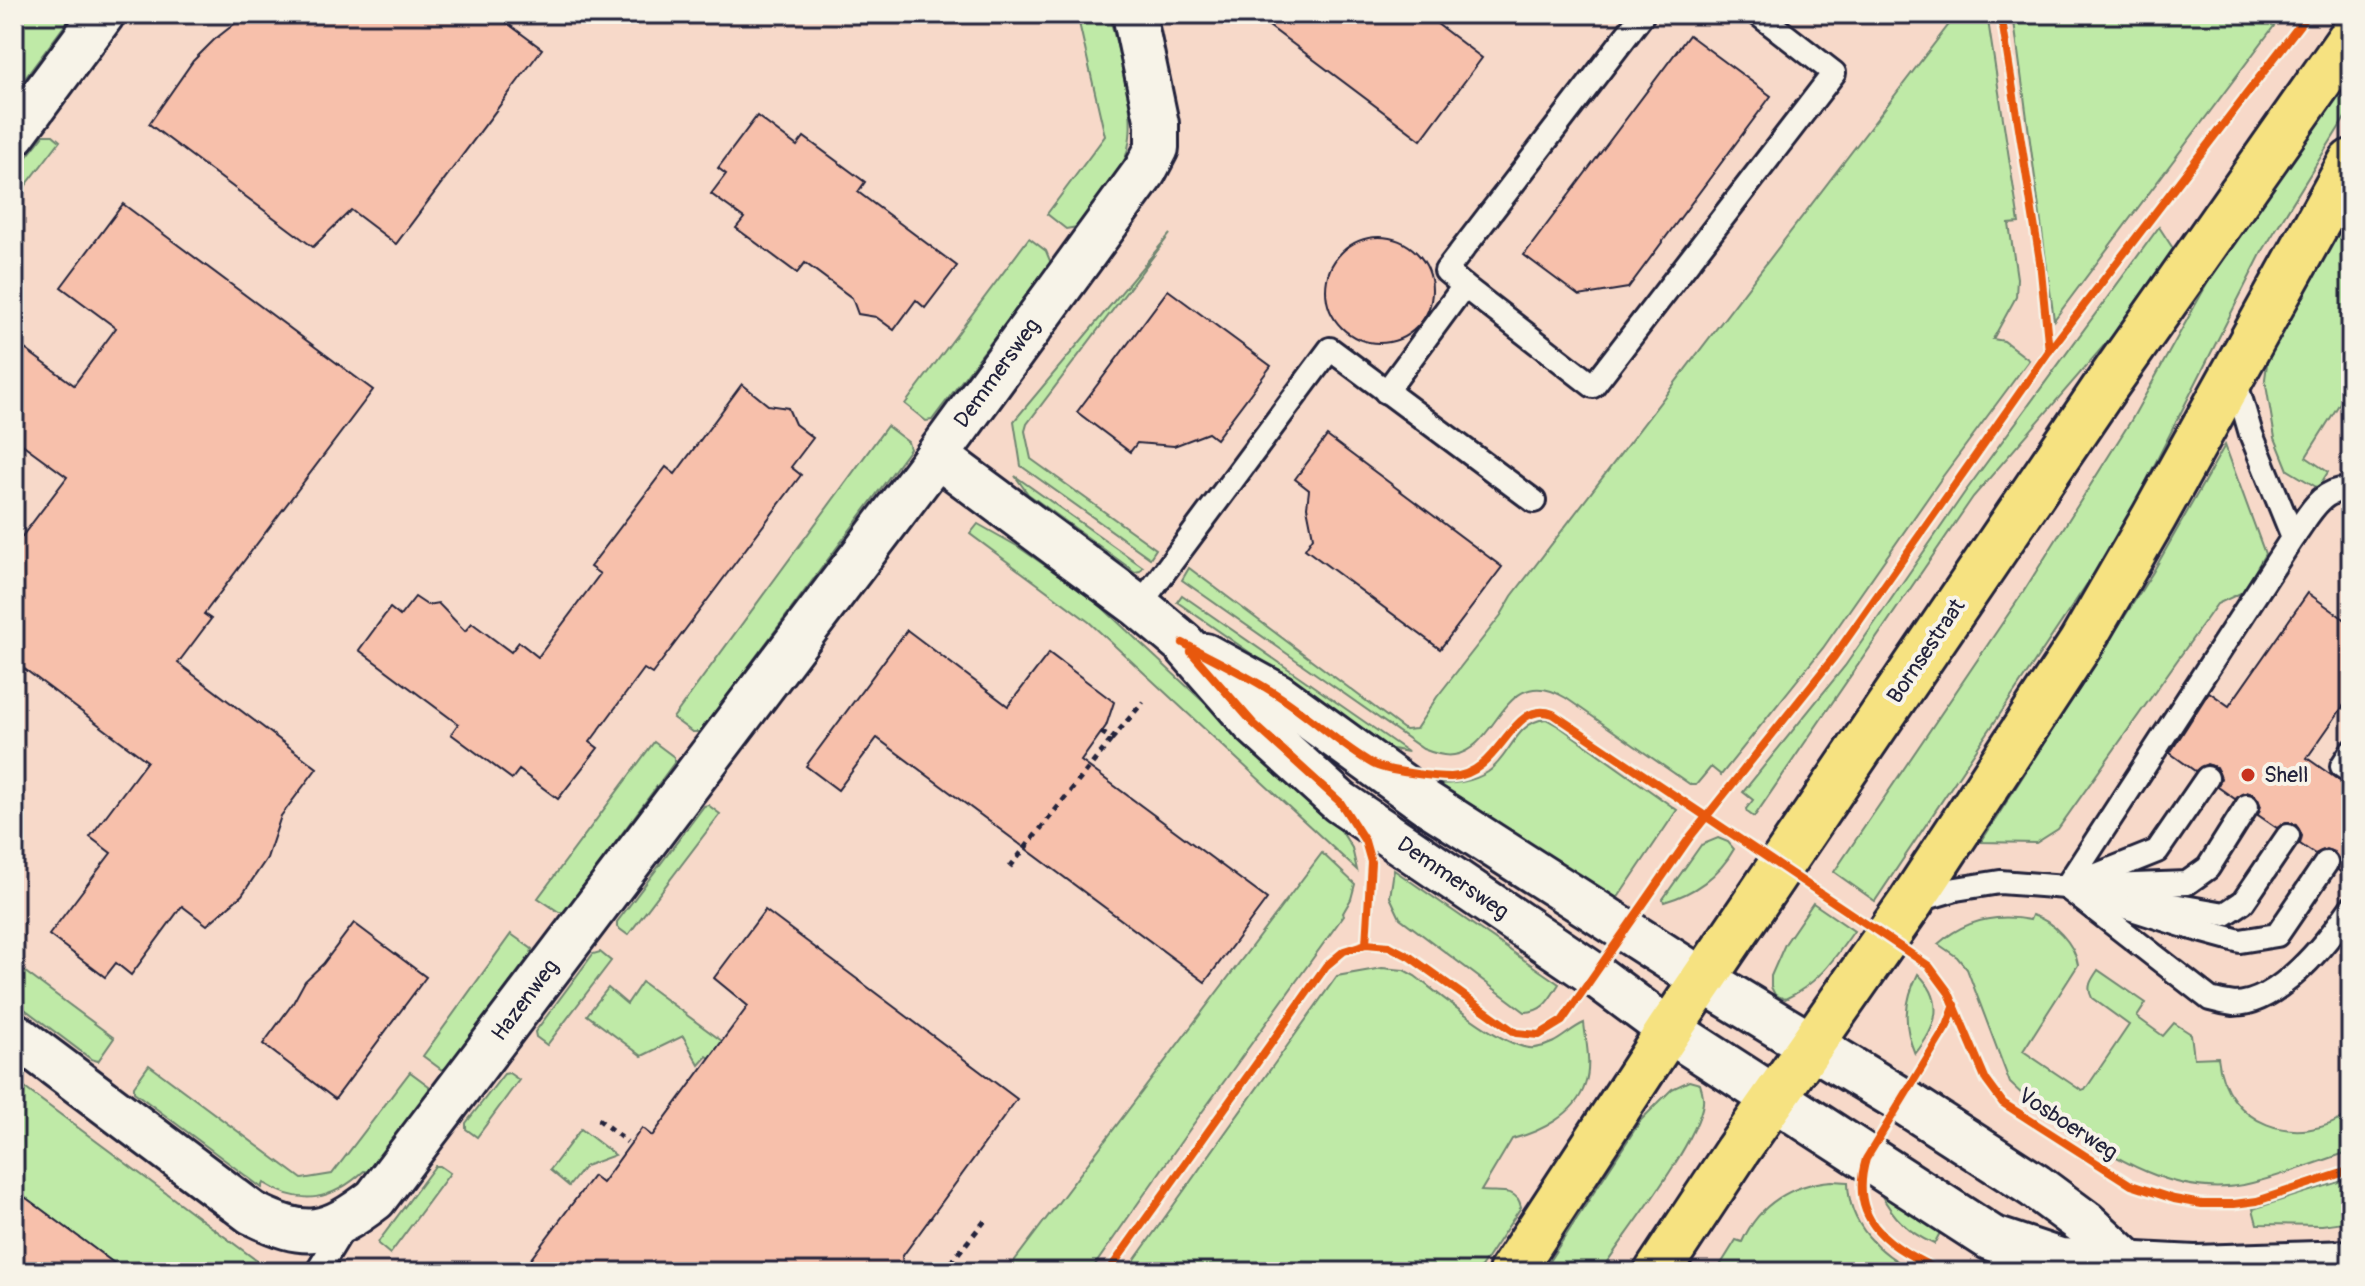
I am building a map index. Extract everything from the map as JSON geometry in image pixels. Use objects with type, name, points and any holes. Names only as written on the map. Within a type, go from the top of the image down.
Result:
[{"type":"main road","name":"Bornsestraat","points":[[1511,1272],[1669,1030],[2120,365],[2351,37]]},
{"type":"main road","points":[[1657,1272],[1774,1097],[1911,902],[2081,643],[2351,162]]},
{"type":"street","points":[[14,134],[103,14]]},
{"type":"street","name":"Demmersweg","points":[[1134,14],[1157,124],[1157,148],[1145,171],[937,456],[1139,606],[1183,643],[1253,723],[1340,802],[1595,975],[1669,1030]]},
{"type":"street","name":"Hazenweg","points":[[14,1034],[252,1213],[284,1229],[320,1230],[350,1219],[375,1199],[937,456]]},
{"type":"street","name":"Demmersweg","points":[[1183,643],[1278,695],[1425,802],[1703,980]]},
{"type":"street","points":[[1703,980],[1811,1044],[2035,1186],[2085,1223],[2128,1263]]},
{"type":"street","points":[[1669,1030],[1991,1238],[2060,1261],[2195,1268],[2351,1263]]},
{"type":"lane","points":[[1643,14],[1446,271],[1593,386],[1834,73],[1758,14]]},
{"type":"lane","points":[[1386,392],[1464,286]]},
{"type":"lane","points":[[1139,606],[1330,349],[1534,501]]},
{"type":"lane","points":[[2233,374],[2251,434],[2293,537]]},
{"type":"lane","points":[[2066,887],[2293,537],[2321,498],[2341,489],[2351,490]]},
{"type":"lane","points":[[2351,752],[2342,766],[2351,772]]},
{"type":"lane","points":[[2066,887],[2157,851],[2207,778]]},
{"type":"lane","points":[[2066,887],[2187,883],[2208,868],[2247,806]]},
{"type":"lane","points":[[1911,902],[1956,889],[2000,882],[2066,887],[2225,914],[2243,902],[2288,836]]},
{"type":"lane","points":[[2066,887],[2240,941],[2277,935],[2326,863]]},
{"type":"lane","points":[[2066,887],[2210,999],[2236,1004],[2265,996],[2290,980],[2351,908]]},
{"type":"lane","points":[[317,1272],[350,1219]]},
{"type":"path","points":[[1010,867],[1143,702]]},
{"type":"path","points":[[1101,732],[1112,739]]},
{"type":"path","points":[[598,1119],[627,1142]]},
{"type":"path","points":[[943,1272],[988,1217]]},
{"type":"shaded area","points":[[14,14],[2351,14],[2351,1272],[14,1272]]},
{"type":"green space","points":[[14,14],[73,14],[14,93]]},
{"type":"green space","points":[[1077,14],[1109,14],[1127,88],[1131,126],[1124,161],[1115,179],[1077,227],[1066,229],[1047,214],[1105,136]]},
{"type":"green space","points":[[1957,14],[1987,14],[2019,223],[2009,224],[2017,278],[2016,297],[1993,339],[2004,341],[2029,360],[1943,476],[1823,648],[1721,775],[1711,767],[1696,785],[1691,785],[1566,698],[1545,689],[1528,690],[1515,698],[1469,749],[1454,755],[1431,752],[1182,580],[1189,568],[1405,730],[1416,729],[1512,596]]},
{"type":"green space","points":[[2013,14],[2283,14],[2054,320]]},
{"type":"green space","points":[[2351,57],[2351,108],[2262,252],[2117,539],[1875,901],[1834,872],[2022,594],[2132,419],[2278,156]]},
{"type":"green space","points":[[44,135],[53,135],[60,141],[14,201],[14,173]]},
{"type":"green space","points":[[2351,196],[2351,402],[2343,398],[2306,457],[2328,472],[2318,488],[2288,470],[2275,438],[2265,379],[2269,348]]},
{"type":"green space","points":[[2159,227],[2176,253],[2139,305],[1973,497],[1754,817],[1746,809],[1753,800],[1743,792],[1845,666],[1965,492]]},
{"type":"green space","points":[[1170,234],[1027,424],[1025,431],[1031,459],[1156,549],[1150,558],[1021,466],[1014,421]]},
{"type":"green space","points":[[1029,238],[1046,251],[1051,263],[932,420],[926,421],[905,404]]},
{"type":"green space","points":[[887,426],[908,442],[910,449],[700,732],[692,732],[673,718]]},
{"type":"green space","points":[[2225,445],[2265,554],[2243,592],[2217,604],[2058,829],[2036,843],[1981,842],[2153,572]]},
{"type":"green space","points":[[1015,476],[1143,567],[1135,572],[1028,494]]},
{"type":"green space","points":[[978,524],[1017,546],[1092,598],[1340,829],[1352,848],[1357,870],[1089,622],[970,534]]},
{"type":"green space","points":[[1182,595],[1408,752],[1387,748],[1177,602]]},
{"type":"green space","points":[[1546,719],[1677,810],[1617,899],[1610,898],[1434,784],[1462,782],[1488,772],[1527,726]]},
{"type":"green space","points":[[654,742],[674,757],[674,763],[564,912],[559,912],[538,898]]},
{"type":"green space","points":[[708,805],[720,814],[628,935],[617,927],[617,922],[704,806]]},
{"type":"green space","points":[[1718,838],[1734,849],[1721,868],[1695,889],[1664,902],[1663,899],[1701,845]]},
{"type":"green space","points":[[1322,853],[1355,884],[1344,915],[1090,1272],[1006,1272]]},
{"type":"green space","points":[[1394,870],[1559,984],[1546,1003],[1537,1010],[1525,1012],[1400,918],[1390,897]]},
{"type":"green space","points":[[1813,903],[1854,931],[1816,978],[1785,999],[1775,995],[1771,976],[1785,944]]},
{"type":"green space","points":[[2032,915],[2048,922],[2062,934],[2078,965],[2023,1051],[2082,1091],[2085,1090],[2129,1025],[2092,998],[2090,984],[2098,970],[2146,1003],[2137,1017],[2163,1036],[2174,1023],[2191,1034],[2194,1058],[2218,1057],[2234,1100],[2249,1114],[2267,1124],[2287,1129],[2308,1129],[2330,1124],[2351,1113],[2351,1151],[2252,1183],[2220,1187],[2190,1185],[2131,1165],[2025,1097],[2010,1083],[1967,969],[1957,957],[1938,944],[1959,929],[1981,920],[2005,917],[2030,920]]},
{"type":"green space","points":[[511,934],[532,949],[531,954],[442,1070],[423,1056]]},
{"type":"green space","points":[[600,952],[611,961],[547,1045],[536,1037],[535,1032],[593,954]]},
{"type":"green space","points":[[1382,968],[1404,970],[1415,976],[1491,1032],[1523,1047],[1550,1044],[1584,1023],[1588,1070],[1580,1096],[1555,1121],[1512,1139],[1481,1191],[1511,1193],[1519,1200],[1521,1207],[1478,1272],[1126,1272],[1337,976]]},
{"type":"green space","points":[[24,971],[114,1038],[98,1061],[91,1059],[14,1001],[14,985]]},
{"type":"green space","points":[[1918,974],[1932,994],[1935,1014],[1929,1034],[1915,1054],[1908,1033],[1907,1014],[1910,994]]},
{"type":"green space","points":[[642,982],[749,1061],[738,1078],[707,1056],[699,1065],[683,1036],[642,1056],[587,1015],[608,988],[627,1004]]},
{"type":"green space","points":[[149,1065],[302,1179],[332,1174],[410,1072],[429,1086],[429,1093],[370,1172],[364,1171],[328,1194],[304,1197],[278,1191],[264,1183],[262,1188],[134,1092],[134,1086]]},
{"type":"green space","points":[[509,1073],[519,1080],[477,1137],[466,1129],[466,1123],[504,1074]]},
{"type":"green space","points":[[14,1080],[272,1272],[126,1272],[14,1189]]},
{"type":"green space","points":[[1689,1081],[1700,1084],[1702,1091],[1703,1103],[1698,1120],[1675,1164],[1600,1272],[1542,1272],[1641,1120],[1672,1089]]},
{"type":"green space","points":[[581,1129],[615,1155],[585,1166],[569,1186],[550,1170]]},
{"type":"green space","points":[[435,1166],[450,1173],[390,1254],[378,1244],[379,1241]]},
{"type":"green space","points":[[2351,1178],[2351,1221],[2322,1225],[2257,1224],[2253,1209]]},
{"type":"green space","points":[[1832,1181],[1848,1182],[1854,1212],[1868,1236],[1890,1256],[1916,1272],[1716,1272],[1736,1240],[1742,1242],[1758,1217],[1778,1198],[1803,1186]]},
{"type":"green space","points":[[1879,1191],[1942,1229],[1934,1244],[1902,1223]]},
{"type":"building","points":[[247,14],[495,14],[542,49],[396,244],[351,210],[313,247],[149,124],[193,61]]},
{"type":"building","points":[[1253,14],[1424,14],[1482,58],[1421,140]]},
{"type":"building","points":[[1689,35],[1771,96],[1628,288],[1579,296],[1524,255]]},
{"type":"building","points":[[757,116],[797,146],[804,137],[865,182],[858,192],[957,266],[925,308],[916,300],[894,330],[876,317],[858,314],[852,298],[805,263],[797,273],[736,228],[744,218],[711,194],[726,174],[718,168]]},
{"type":"building","points":[[123,204],[373,390],[204,614],[211,619],[178,663],[317,768],[281,816],[267,858],[242,895],[207,925],[182,906],[131,975],[116,963],[105,977],[49,935],[111,853],[90,837],[147,761],[14,661],[14,547],[67,477],[14,438],[14,341],[74,385],[116,328],[61,287]]},
{"type":"building","points":[[1379,237],[1399,241],[1417,252],[1428,270],[1432,290],[1428,310],[1417,328],[1399,339],[1379,343],[1359,339],[1341,328],[1330,310],[1326,290],[1330,270],[1341,252],[1359,241]]},
{"type":"building","points":[[1168,290],[1271,366],[1216,439],[1208,433],[1174,446],[1137,443],[1130,452],[1077,412]]},
{"type":"building","points":[[742,384],[768,405],[788,408],[795,424],[813,438],[791,467],[801,475],[652,674],[644,669],[590,742],[598,748],[558,799],[519,770],[512,779],[451,734],[458,724],[359,650],[390,608],[400,616],[415,597],[427,605],[438,603],[465,631],[472,623],[511,652],[519,642],[538,657],[600,574],[590,567],[666,467],[675,474]]},
{"type":"building","points":[[1327,436],[1502,567],[1440,649],[1305,549],[1313,537],[1307,507],[1309,490],[1295,479]]},
{"type":"building","points":[[2308,593],[2351,624],[2351,695],[2307,758],[2351,789],[2351,880],[2338,870],[2340,863],[2334,852],[2326,849],[2315,854],[2300,844],[2302,836],[2296,825],[2288,822],[2277,828],[2258,815],[2261,806],[2255,795],[2247,792],[2235,799],[2218,787],[2221,778],[2216,767],[2207,764],[2195,771],[2170,753],[2209,692],[2229,706]]},
{"type":"building","points":[[907,630],[1008,706],[1049,653],[1114,702],[1106,726],[1081,761],[1267,899],[1205,982],[877,738],[838,790],[806,766]]},
{"type":"building","points":[[765,910],[1017,1099],[902,1257],[904,1272],[521,1272],[593,1176],[602,1183],[642,1128],[652,1136],[748,1006],[714,978]]},
{"type":"building","points":[[354,923],[426,977],[335,1099],[263,1044],[305,981],[323,964]]},
{"type":"building","points":[[14,1189],[126,1272],[14,1272]]},
{"type":"cycle path","points":[[2001,14],[2040,261],[2049,351]]},
{"type":"cycle path","points":[[1108,1272],[1326,966],[1344,951],[1366,944],[1389,946],[1410,957],[1516,1033],[1539,1035],[1562,1021],[1690,837],[1834,657],[2049,351],[2308,14]]},
{"type":"cycle path","name":"Vosboerweg","points":[[1183,643],[1268,689],[1373,764],[1399,771],[1451,777],[1468,773],[1482,764],[1526,717],[1538,712],[1553,714],[1929,966],[1949,993],[1986,1080],[2003,1103],[2131,1185],[2174,1199],[2202,1204],[2234,1204],[2257,1201],[2351,1170]]},
{"type":"cycle path","points":[[1191,652],[1253,723],[1340,802],[1365,841],[1371,862],[1366,944]]},
{"type":"cycle path","points":[[1942,1272],[1906,1253],[1878,1230],[1863,1201],[1862,1181],[1866,1159],[1947,1026],[1955,1005]]},
{"type":"place","name":"Shell","points":[[2248,775]]}]
